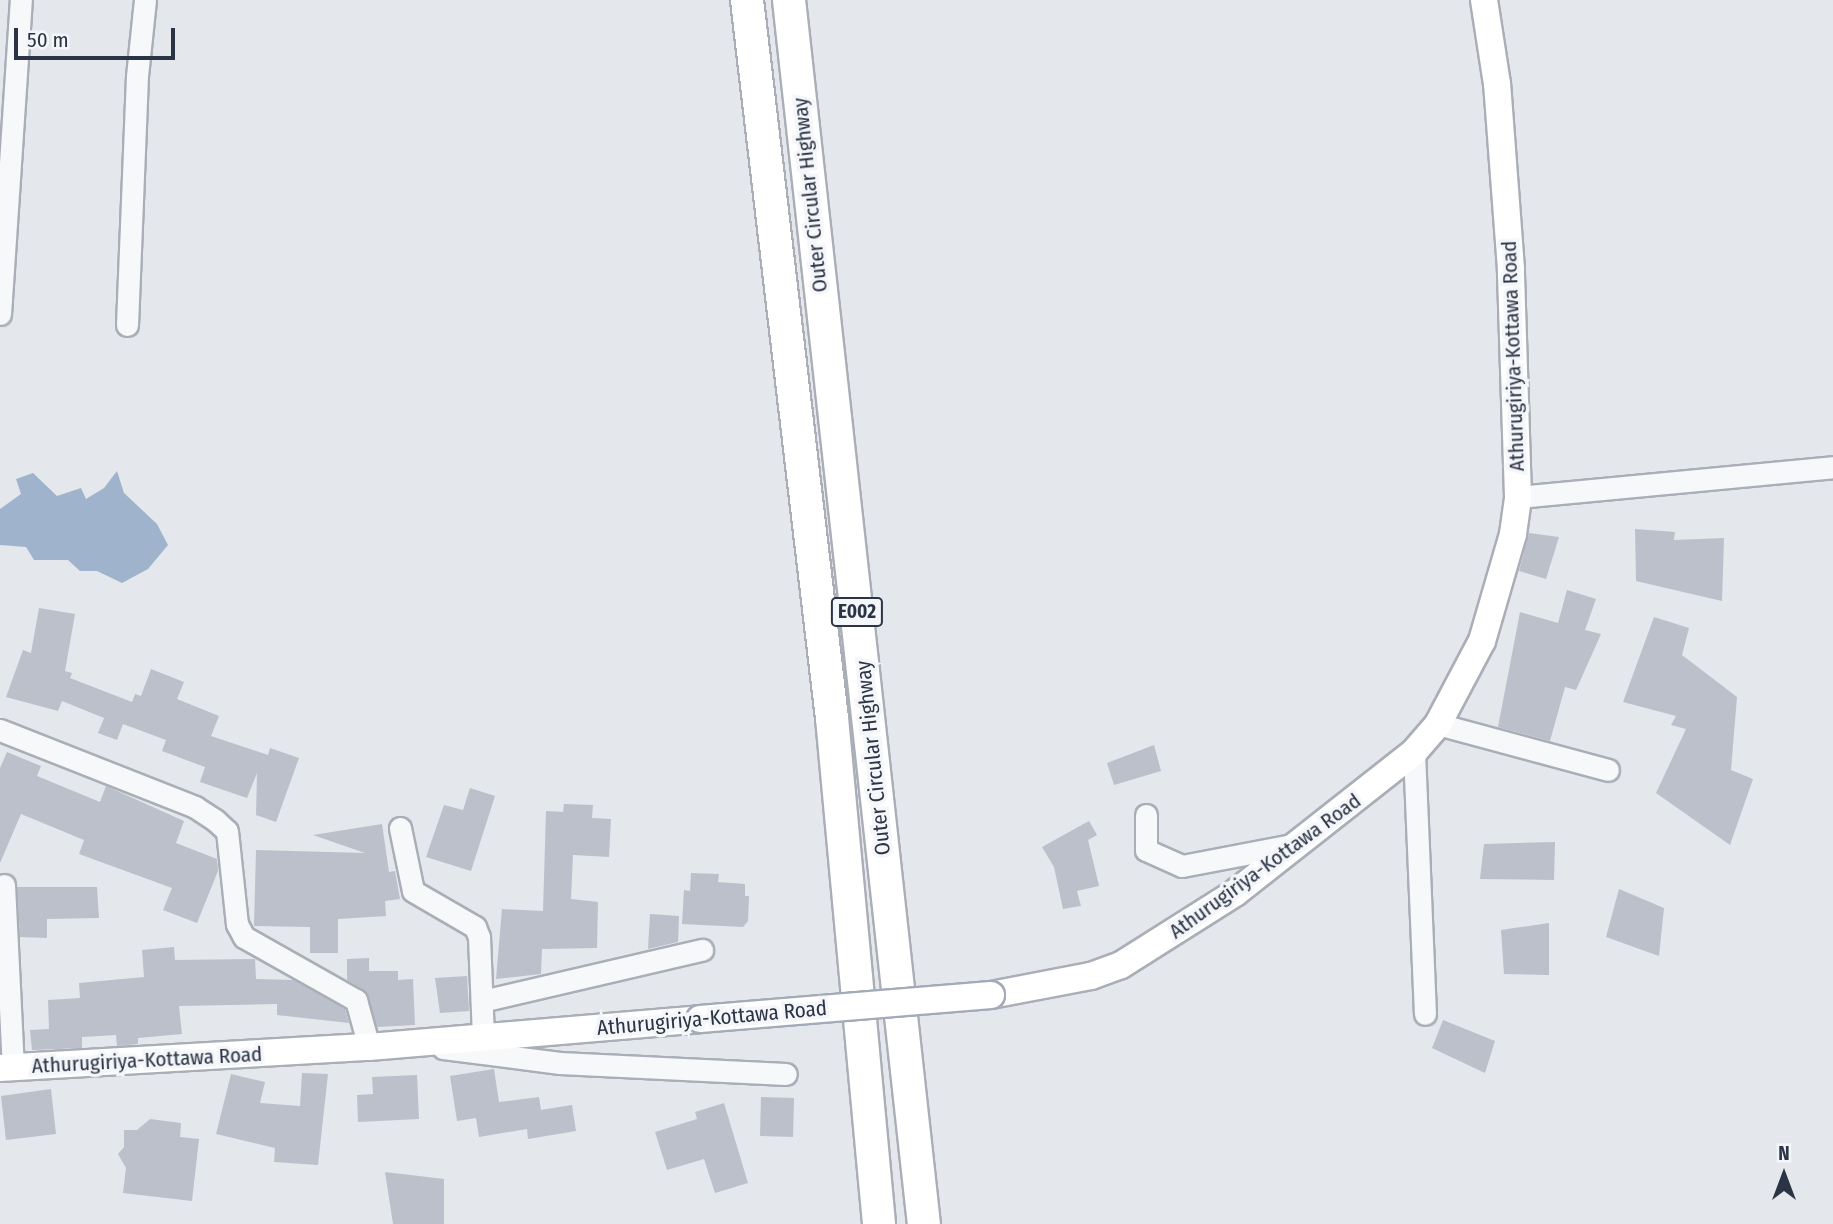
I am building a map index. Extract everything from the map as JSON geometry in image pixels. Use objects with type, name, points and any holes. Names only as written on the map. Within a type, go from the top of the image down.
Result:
[{"type":"highway","name":"Outer Circular Highway","points":[[747,0],[832,718],[879,1224]]},
{"type":"highway","name":"Outer Circular Highway","points":[[789,0],[924,1224]]},
{"type":"main road","name":"Athurugiriya-Kottawa Road","points":[[6,1068],[413,1044],[990,995],[1091,976],[1121,965],[1235,893],[1302,843],[1414,752],[1438,724],[1482,641],[1513,534],[1518,497],[1511,269],[1497,84],[1484,0]]},
{"type":"street","points":[[0,314],[21,0]]},
{"type":"street","points":[[127,325],[137,76],[145,0]]},
{"type":"street","points":[[1518,497],[1833,467]]},
{"type":"street","points":[[1438,724],[1608,769]]},
{"type":"street","points":[[0,730],[195,807],[228,831],[237,925],[244,937],[356,1000],[369,1047]]},
{"type":"street","points":[[1414,752],[1425,1014]]},
{"type":"street","points":[[1146,815],[1146,850],[1181,866],[1302,843]]},
{"type":"street","points":[[400,828],[413,891],[475,927],[481,946],[483,1038]]},
{"type":"street","points":[[4,885],[6,1068]]},
{"type":"street","points":[[482,1001],[702,950]]},
{"type":"street","points":[[413,1044],[560,1063],[786,1074]]},
{"type":"water","points":[[117,471],[124,493],[157,524],[168,545],[148,569],[122,583],[97,571],[80,571],[68,560],[34,560],[26,547],[0,545],[0,509],[21,494],[16,479],[33,473],[57,496],[81,488],[86,499],[104,488]]},
{"type":"building","points":[[1635,529],[1675,532],[1674,540],[1724,538],[1722,601],[1636,581]]},
{"type":"building","points":[[1529,533],[1559,537],[1546,579],[1519,571]]},
{"type":"building","points":[[1567,590],[1596,599],[1585,630],[1601,634],[1576,690],[1565,687],[1550,741],[1498,727],[1520,612],[1558,623]]},
{"type":"building","points":[[39,608],[75,614],[65,671],[72,673],[70,678],[132,702],[135,694],[141,696],[151,669],[184,682],[177,699],[219,716],[211,736],[268,755],[270,748],[299,758],[276,822],[256,815],[257,773],[247,798],[200,782],[205,767],[162,751],[166,740],[123,724],[117,740],[98,733],[104,718],[62,701],[58,711],[6,697],[23,650],[31,653]]},
{"type":"building","points":[[1654,617],[1689,628],[1682,655],[1737,697],[1731,770],[1753,779],[1730,845],[1656,793],[1686,729],[1671,725],[1676,716],[1623,702]]},
{"type":"building","points":[[1154,745],[1161,771],[1114,785],[1107,763]]},
{"type":"building","points":[[7,752],[41,766],[37,776],[100,802],[106,786],[184,821],[176,843],[217,859],[218,871],[197,923],[163,910],[172,888],[79,854],[84,840],[21,814],[0,863],[0,768]]},
{"type":"building","points":[[470,788],[495,796],[471,871],[426,857],[444,805],[463,810]]},
{"type":"building","points":[[564,804],[593,805],[592,818],[611,819],[609,857],[573,855],[571,899],[598,902],[597,948],[542,949],[541,974],[496,979],[502,909],[543,911],[546,811],[563,812]]},
{"type":"building","points":[[1089,821],[1097,835],[1088,840],[1099,886],[1077,891],[1081,906],[1063,909],[1054,867],[1042,847]]},
{"type":"building","points":[[382,824],[389,872],[395,871],[400,899],[385,901],[386,916],[338,919],[338,953],[310,953],[310,927],[254,926],[256,850],[365,853],[313,835]]},
{"type":"building","points":[[1555,842],[1554,880],[1480,879],[1484,844]]},
{"type":"building","points":[[691,873],[719,874],[718,882],[745,884],[745,896],[749,896],[748,921],[743,927],[682,924],[684,890],[690,891]]},
{"type":"building","points":[[17,887],[97,887],[99,918],[47,919],[47,938],[20,937]]},
{"type":"building","points":[[1619,889],[1664,908],[1659,956],[1606,937]]},
{"type":"building","points":[[650,914],[679,916],[678,942],[648,949]]},
{"type":"building","points":[[1549,923],[1549,975],[1504,974],[1501,930]]},
{"type":"building","points":[[174,947],[175,960],[255,959],[256,979],[293,980],[345,1009],[349,1023],[277,1015],[277,1004],[179,1006],[182,1034],[138,1038],[138,1044],[117,1046],[116,1035],[82,1037],[82,1048],[32,1050],[30,1030],[49,1029],[48,1000],[80,998],[79,983],[144,977],[142,950]]},
{"type":"building","points":[[369,958],[369,971],[398,971],[398,980],[413,979],[415,1025],[377,1027],[367,992],[347,980],[347,959]]},
{"type":"building","points":[[467,976],[469,1011],[440,1013],[435,978]]},
{"type":"building","points":[[1443,1020],[1495,1041],[1485,1073],[1432,1048]]},
{"type":"building","points":[[494,1069],[499,1102],[539,1097],[541,1110],[572,1105],[576,1131],[528,1139],[527,1129],[479,1137],[476,1118],[457,1121],[450,1076]]},
{"type":"building","points":[[302,1073],[328,1074],[318,1165],[274,1162],[275,1148],[216,1134],[231,1074],[265,1082],[260,1103],[300,1106]]},
{"type":"building","points":[[417,1075],[419,1119],[358,1122],[357,1095],[373,1094],[372,1077]]},
{"type":"building","points":[[51,1089],[56,1134],[6,1140],[1,1096]]},
{"type":"building","points":[[761,1097],[794,1098],[793,1137],[760,1136]]},
{"type":"building","points":[[724,1103],[748,1183],[715,1193],[704,1159],[667,1170],[655,1132],[697,1119],[695,1112]]},
{"type":"building","points":[[150,1119],[181,1123],[180,1137],[199,1139],[192,1201],[123,1193],[126,1168],[118,1154],[124,1147],[124,1130],[137,1130]]},
{"type":"building","points":[[385,1172],[444,1179],[444,1224],[393,1224]]}]
